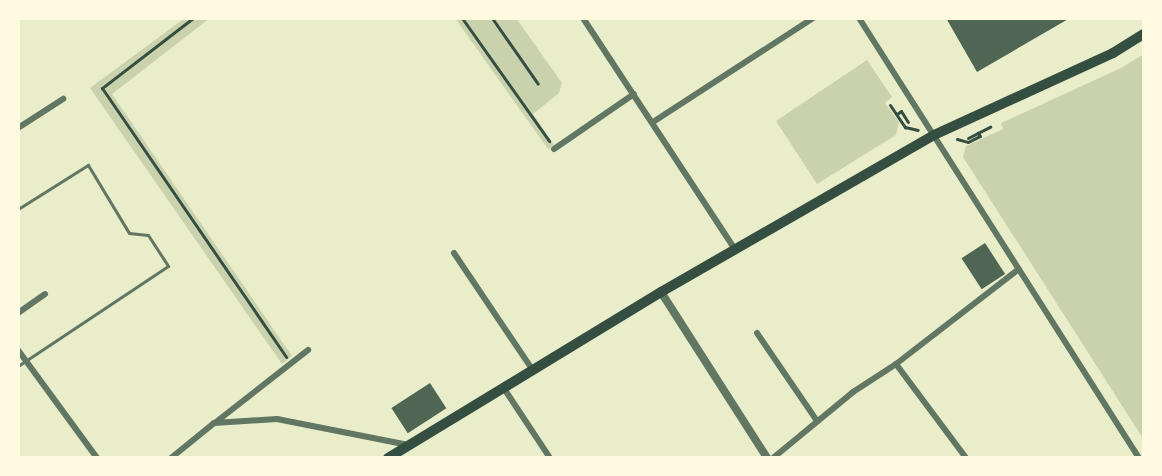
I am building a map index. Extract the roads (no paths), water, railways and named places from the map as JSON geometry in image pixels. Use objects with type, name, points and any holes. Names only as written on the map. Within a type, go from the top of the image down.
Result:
[{"type":"main road","points":[[390,458],[661,292],[934,135],[1113,53],[1144,34]]},
{"type":"street","points":[[583,18],[735,249]]},
{"type":"street","points":[[653,122],[813,18]]},
{"type":"street","points":[[863,19],[1139,458]]},
{"type":"street","points":[[554,149],[634,94]]},
{"type":"street","points":[[18,128],[63,99]]},
{"type":"street","points":[[454,253],[532,369]]},
{"type":"street","points":[[773,458],[853,392],[896,364],[1019,269]]},
{"type":"street","points":[[661,292],[767,458]]},
{"type":"street","points":[[18,313],[45,294]]},
{"type":"street","points":[[757,333],[817,421]]},
{"type":"street","points":[[18,350],[97,458]]},
{"type":"street","points":[[171,458],[308,350]]},
{"type":"street","points":[[896,364],[966,458]]},
{"type":"street","points":[[503,387],[550,458]]},
{"type":"street","points":[[214,423],[277,419],[408,445]]},
{"type":"lane","points":[[18,209],[88,165],[129,233],[148,235],[168,266],[18,366]]}]
